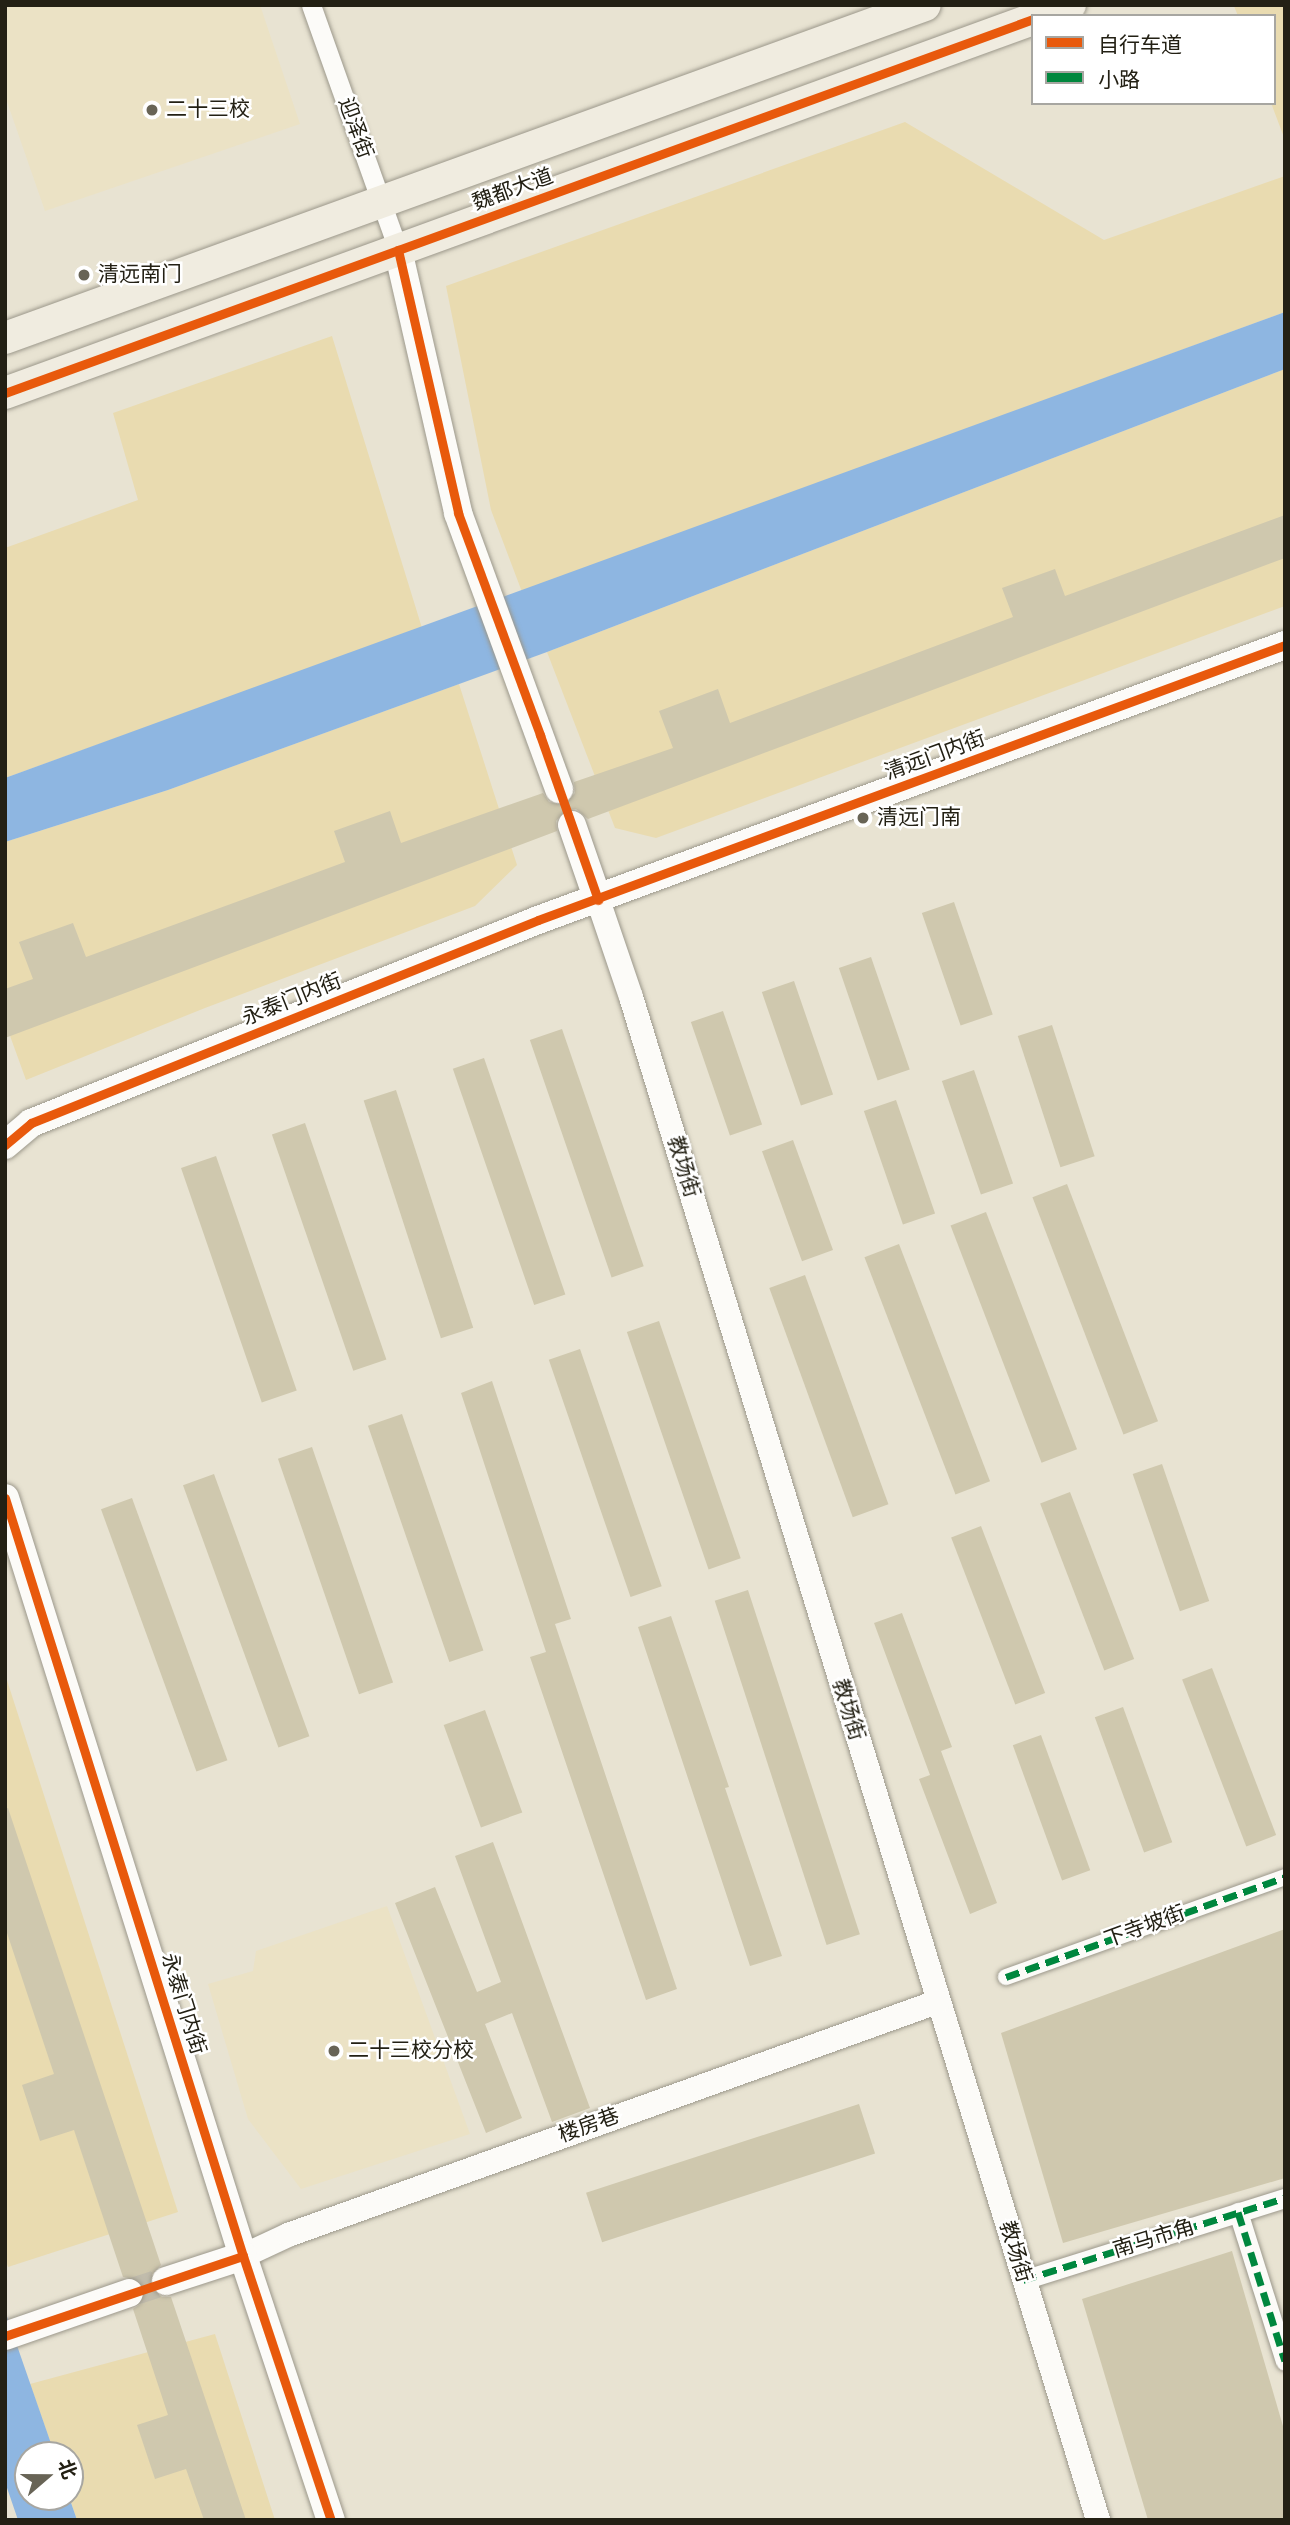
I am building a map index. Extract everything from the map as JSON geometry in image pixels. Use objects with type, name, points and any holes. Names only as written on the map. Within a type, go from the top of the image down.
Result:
[{"type":"main road","points":[[1046,14],[1070,5]]},
{"type":"main road","name":"魏都大道","points":[[5,338],[915,9]]},
{"type":"main road","points":[[915,9],[923,59]]},
{"type":"main road","name":"魏都大道","points":[[5,393],[1031,20]]},
{"type":"main road","points":[[398,250],[457,513],[559,789]]},
{"type":"main road","name":"清远门内街","points":[[597,900],[1285,645]]},
{"type":"main road","points":[[572,825],[597,900]]},
{"type":"main road","name":"永泰门内街","points":[[5,1145],[32,1124],[525,926],[597,900]]},
{"type":"main road","name":"永泰门内街","points":[[5,1498],[243,2256],[331,2520]]},
{"type":"main road","points":[[166,2281],[243,2256]]},
{"type":"main road","points":[[5,2336],[129,2293]]},
{"type":"street","name":"迎泽街","points":[[311,5],[398,250]]},
{"type":"street","name":"教场街","points":[[597,900],[635,1010],[1098,2520]]},
{"type":"street","name":"下寺坡街","points":[[1006,1977],[1285,1877]]},
{"type":"street","name":"楼房巷","points":[[243,2256],[288,2235],[937,2001]]},
{"type":"street","name":"南马市角","points":[[1023,2280],[1285,2198]]},
{"type":"street","points":[[1238,2212],[1285,2361]]},
{"type":"shaded area","name":"二十三校","points":[[5,5],[260,5],[300,124],[45,211],[5,96]]},
{"type":"shaded area","points":[[1285,5],[1285,140],[1272,105],[1276,105],[1276,14],[1237,14],[1234,6]]},
{"type":"shaded area","points":[[905,122],[1104,240],[1285,176],[1285,312],[522,592],[491,510],[446,286]]},
{"type":"shaded area","points":[[332,336],[422,628],[5,778],[5,548],[138,500],[113,413]]},
{"type":"shaded area","points":[[1285,369],[1285,606],[656,838],[615,828],[547,652]]},
{"type":"shaded area","points":[[459,684],[517,865],[475,906],[205,1008],[26,1080],[5,1022],[5,842],[168,790]]},
{"type":"shaded area","points":[[5,1674],[178,2212],[8,2267],[5,2258]]},
{"type":"shaded area","name":"二十三校分校","points":[[387,1906],[470,2134],[301,2189],[248,2119],[208,1984],[253,1971],[256,1951]]},
{"type":"shaded area","points":[[215,2334],[275,2520],[77,2520],[74,2511],[84,2511],[84,2441],[50,2441],[30,2384]]},
{"type":"water","points":[[1285,312],[1285,369],[547,652],[168,790],[5,842],[5,778]]},
{"type":"water","points":[[5,2311],[50,2441],[14,2441],[14,2508],[5,2482]]},
{"type":"water","points":[[15,2511],[74,2511],[77,2520],[18,2520]]},
{"type":"building","points":[[1285,515],[1285,558],[588,819],[576,809],[566,810],[556,821],[557,831],[5,1038],[5,989],[33,979],[19,942],[73,923],[86,957],[345,862],[334,831],[390,811],[401,843],[543,793],[549,802],[564,805],[575,793],[574,782],[673,748],[659,711],[718,689],[730,723],[1013,617],[1002,588],[1055,569],[1065,596]]},
{"type":"building","points":[[954,902],[993,1015],[961,1026],[922,913]]},
{"type":"building","points":[[871,957],[910,1070],[878,1081],[839,968]]},
{"type":"building","points":[[794,981],[833,1094],[801,1106],[762,992]]},
{"type":"building","points":[[723,1011],[762,1124],[730,1136],[691,1022]]},
{"type":"building","points":[[1052,1025],[1095,1156],[1060,1167],[1018,1036]]},
{"type":"building","points":[[562,1029],[644,1266],[612,1277],[530,1040]]},
{"type":"building","points":[[484,1058],[565,1294],[534,1305],[453,1069]]},
{"type":"building","points":[[974,1070],[1013,1183],[981,1195],[942,1081]]},
{"type":"building","points":[[396,1090],[473,1328],[441,1338],[364,1101]]},
{"type":"building","points":[[896,1100],[935,1213],[903,1225],[864,1111]]},
{"type":"building","points":[[305,1123],[386,1359],[353,1371],[272,1134]]},
{"type":"building","points":[[793,1140],[833,1250],[802,1261],[762,1151]]},
{"type":"building","points":[[216,1156],[297,1390],[262,1403],[181,1168]]},
{"type":"building","points":[[1067,1184],[1158,1421],[1123,1434],[1032,1197]]},
{"type":"building","points":[[986,1212],[1077,1449],[1042,1463],[951,1226]]},
{"type":"building","points":[[899,1244],[990,1481],[955,1494],[864,1257]]},
{"type":"building","points":[[805,1275],[888,1504],[853,1517],[769,1288]]},
{"type":"building","points":[[659,1321],[741,1558],[709,1569],[627,1332]]},
{"type":"building","points":[[580,1349],[662,1586],[631,1597],[549,1360]]},
{"type":"building","points":[[492,1381],[571,1619],[555,1624],[677,1989],[646,2000],[530,1657],[546,1652],[461,1393]]},
{"type":"building","points":[[402,1414],[483,1650],[449,1662],[368,1426]]},
{"type":"building","points":[[312,1447],[393,1682],[359,1694],[278,1459]]},
{"type":"building","points":[[1162,1464],[1209,1601],[1180,1611],[1133,1474]]},
{"type":"building","points":[[214,1474],[309,1736],[278,1747],[183,1485]]},
{"type":"building","points":[[1070,1492],[1134,1659],[1104,1671],[1040,1503]]},
{"type":"building","points":[[132,1498],[227,1760],[196,1771],[101,1509]]},
{"type":"building","points":[[981,1526],[1045,1693],[1015,1705],[951,1537]]},
{"type":"building","points":[[748,1590],[860,1934],[827,1945],[715,1601]]},
{"type":"building","points":[[902,1613],[952,1747],[941,1751],[997,1903],[970,1914],[919,1779],[930,1775],[874,1623]]},
{"type":"building","points":[[671,1616],[782,1956],[750,1966],[638,1627]]},
{"type":"building","points":[[1212,1668],[1276,1835],[1246,1847],[1182,1679]]},
{"type":"building","points":[[1123,1707],[1172,1842],[1144,1853],[1095,1717]]},
{"type":"building","points":[[485,1710],[522,1812],[481,1827],[444,1725]]},
{"type":"building","points":[[1041,1735],[1090,1870],[1062,1881],[1013,1745]]},
{"type":"building","points":[[8,1808],[161,2265],[150,2277],[150,2287],[162,2297],[171,2297],[246,2520],[204,2520],[186,2469],[155,2479],[137,2425],[168,2415],[133,2309],[142,2303],[145,2288],[139,2280],[123,2277],[74,2130],[40,2141],[22,2085],[54,2074],[5,1927],[5,1809]]},
{"type":"building","points":[[493,1842],[590,2108],[552,2122],[512,2013],[485,2024],[522,2118],[486,2133],[395,1903],[435,1887],[477,1992],[501,1982],[455,1856]]},
{"type":"building","points":[[1285,1929],[1285,2178],[1063,2243],[1001,2033]]},
{"type":"building","points":[[859,2104],[875,2153],[602,2242],[586,2193]]},
{"type":"building","points":[[1232,2251],[1285,2433],[1285,2520],[1148,2520],[1082,2299]]},
{"type":"tunnel","points":[[129,2293],[166,2281]]},
{"type":"marked path","points":[[1006,1977],[1285,1877]]},
{"type":"marked path","points":[[1023,2280],[1285,2198]]},
{"type":"marked path","points":[[1238,2212],[1285,2361]]},
{"type":"cycle path","points":[[5,393],[1031,20]]},
{"type":"cycle path","points":[[398,250],[458,513],[598,900]]},
{"type":"cycle path","points":[[5,1145],[31,1123],[538,920],[1285,645]]},
{"type":"cycle path","points":[[5,1498],[243,2256],[331,2520]]},
{"type":"cycle path","points":[[5,2336],[243,2256]]},
{"type":"place","name":"二十三校","points":[[152,110]]},
{"type":"place","name":"清远南门","points":[[84,275]]},
{"type":"place","name":"清远门南","points":[[863,818]]},
{"type":"place","name":"二十三校分校","points":[[334,2051]]}]
